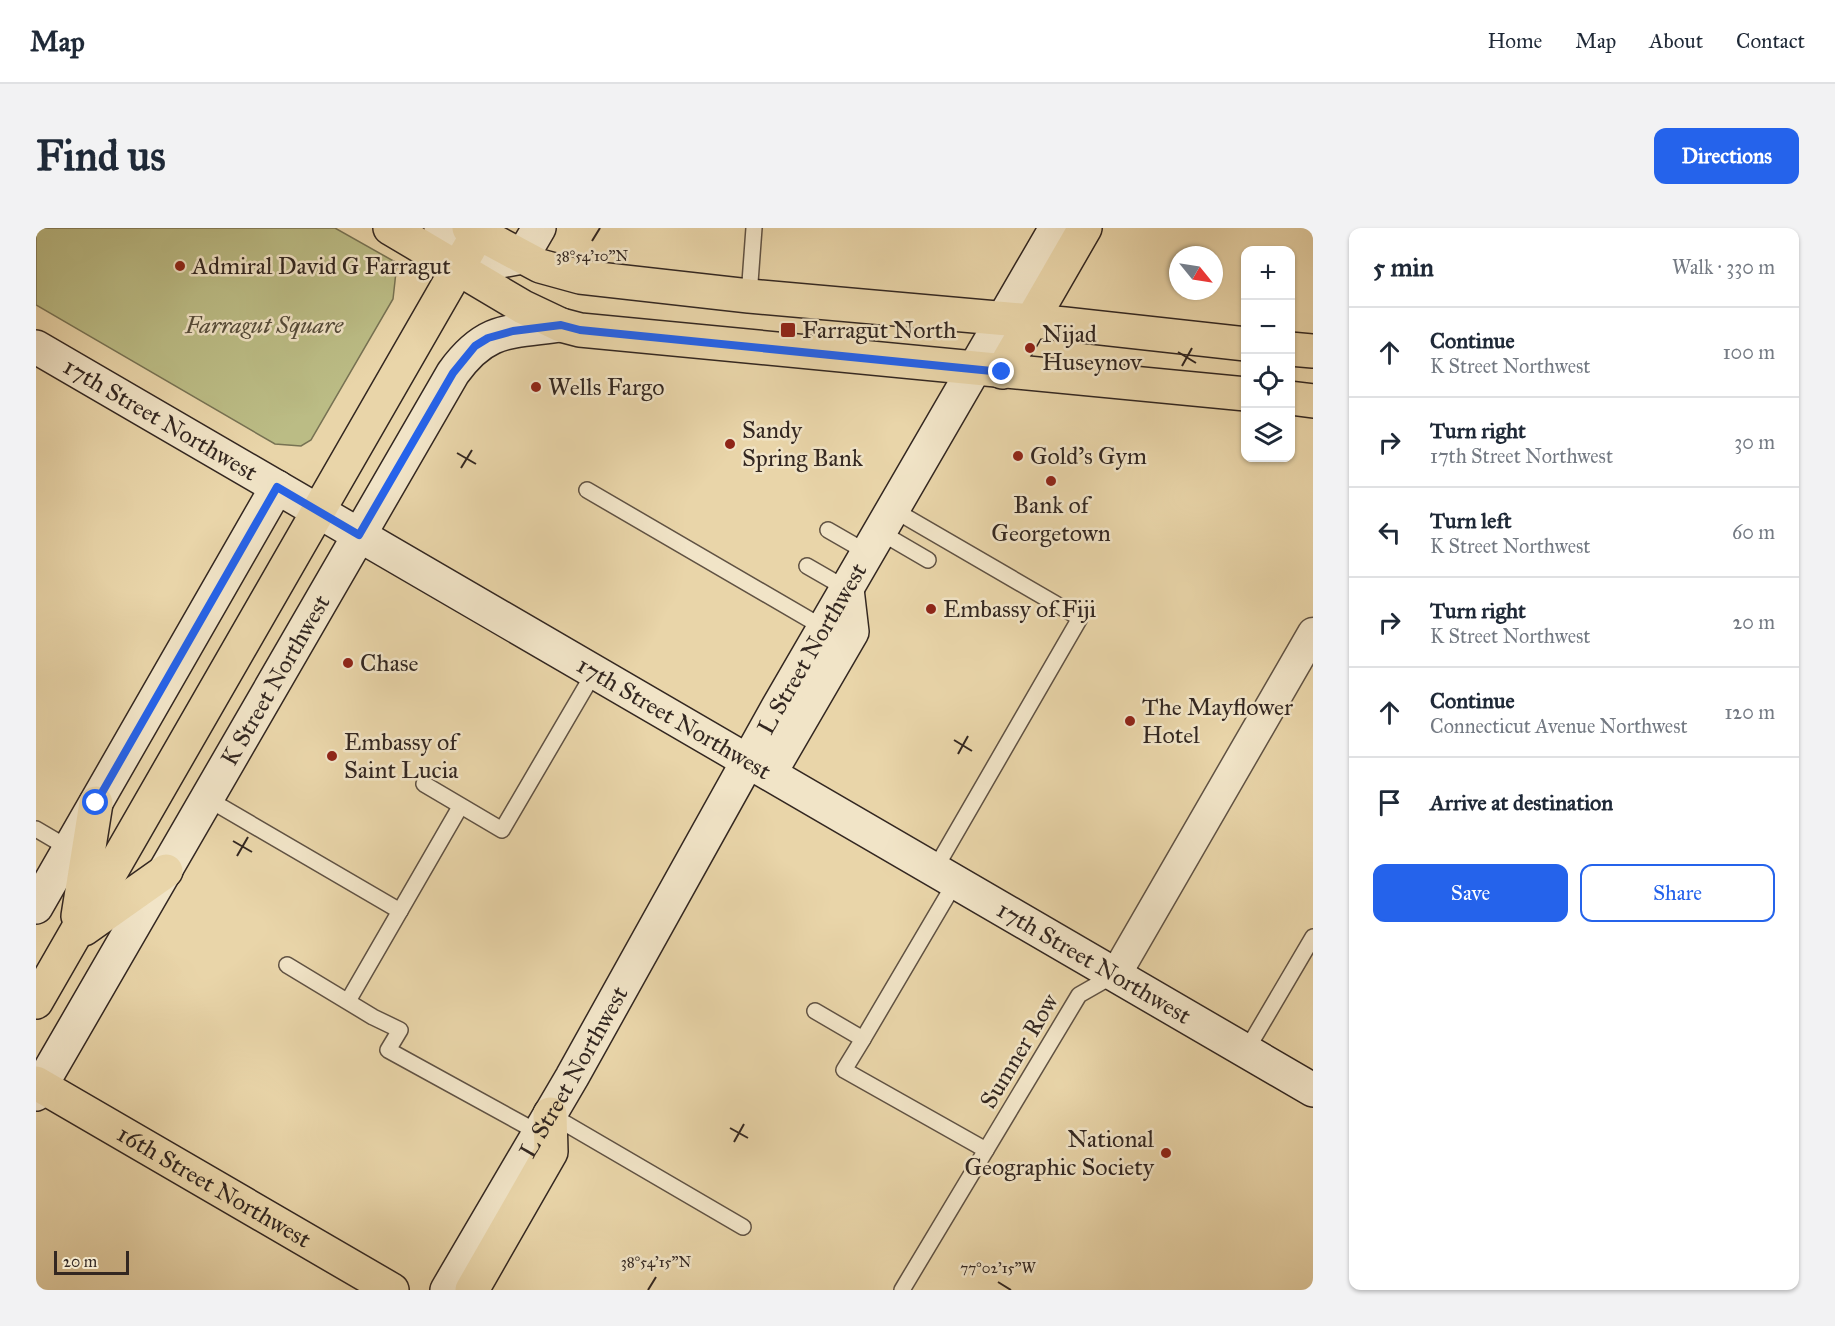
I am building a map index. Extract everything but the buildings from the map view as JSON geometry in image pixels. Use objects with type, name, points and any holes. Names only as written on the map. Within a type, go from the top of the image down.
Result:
[{"type":"main road","points":[[390,228],[523,307],[561,325],[580,330],[1241,394]]},
{"type":"main road","points":[[441,228],[458,269]]},
{"type":"main road","points":[[458,269],[522,257],[539,228]]},
{"type":"main road","name":"L Street Northwest","points":[[447,1290],[759,767],[824,628],[881,532],[988,370],[1017,321],[1056,228]]},
{"type":"main road","points":[[1017,321],[1085,228]]},
{"type":"main road","points":[[476,230],[540,266],[580,277],[749,296],[1241,344]]},
{"type":"main road","name":"K Street Northwest","points":[[36,1002],[458,269],[476,230]]},
{"type":"main road","name":"K Street Northwest","points":[[38,1088],[464,358],[475,346],[500,334],[561,325]]},
{"type":"main road","name":"17th Street Northwest","points":[[36,347],[1313,1090]]},
{"type":"main road","points":[[1295,349],[1313,351]]},
{"type":"main road","points":[[1295,399],[1313,401]]},
{"type":"main road","points":[[36,907],[277,487]]},
{"type":"main road","points":[[759,767],[852,632],[847,589]]},
{"type":"main road","points":[[75,936],[96,803]]},
{"type":"main road","points":[[75,936],[166,871]]},
{"type":"main road","name":"16th Street Northwest","points":[[38,1088],[392,1290]]},
{"type":"main road","points":[[472,1290],[551,1152],[545,1123]]},
{"type":"street","points":[[1116,974],[1313,633]]},
{"type":"lane","points":[[749,296],[754,228]]},
{"type":"lane","points":[[587,490],[824,628]]},
{"type":"lane","points":[[828,530],[881,532],[1080,618],[945,875],[863,1039],[844,1070],[986,1150]]},
{"type":"lane","points":[[881,532],[928,560]]},
{"type":"lane","points":[[807,566],[847,589]]},
{"type":"lane","points":[[424,784],[502,830],[595,671]]},
{"type":"lane","points":[[208,799],[400,911]]},
{"type":"lane","points":[[348,1001],[460,807]]},
{"type":"lane","points":[[36,829],[70,849]]},
{"type":"lane","points":[[1246,1051],[1313,937]]},
{"type":"lane","points":[[287,965],[373,1017],[400,1030],[388,1050],[545,1123],[743,1227]]},
{"type":"lane","name":"Sumner Row","points":[[902,1290],[1079,995],[1116,974]]},
{"type":"lane","points":[[815,1011],[863,1039]]},
{"type":"green space","name":"Farragut Square","points":[[36,228],[335,228],[397,263],[393,299],[311,440],[301,446],[275,444],[36,305]]},
{"type":"place","name":"Admiral David G Farragut","points":[[180,266]]},
{"type":"place","name":"Farragut North","points":[[788,330]]},
{"type":"place","name":"Nijad Huseynov","points":[[1030,348]]},
{"type":"place","name":"Wells Fargo","points":[[536,387]]},
{"type":"place","name":"Sandy Spring Bank","points":[[730,444]]},
{"type":"place","name":"Gold's Gym","points":[[1018,456]]},
{"type":"place","name":"Bank of Georgetown","points":[[1051,481]]},
{"type":"place","name":"Embassy of Fiji","points":[[931,609]]},
{"type":"place","name":"Chase","points":[[348,663]]},
{"type":"place","name":"The Mayflower Hotel","points":[[1130,721]]},
{"type":"place","name":"Embassy of Saint Lucia","points":[[332,756]]},
{"type":"place","name":"National Geographic Society","points":[[1166,1153]]},
{"type":"route","points":[[96,803],[277,487],[359,535],[453,373],[475,346],[488,338],[513,331],[561,325],[580,330],[1002,372]]}]
